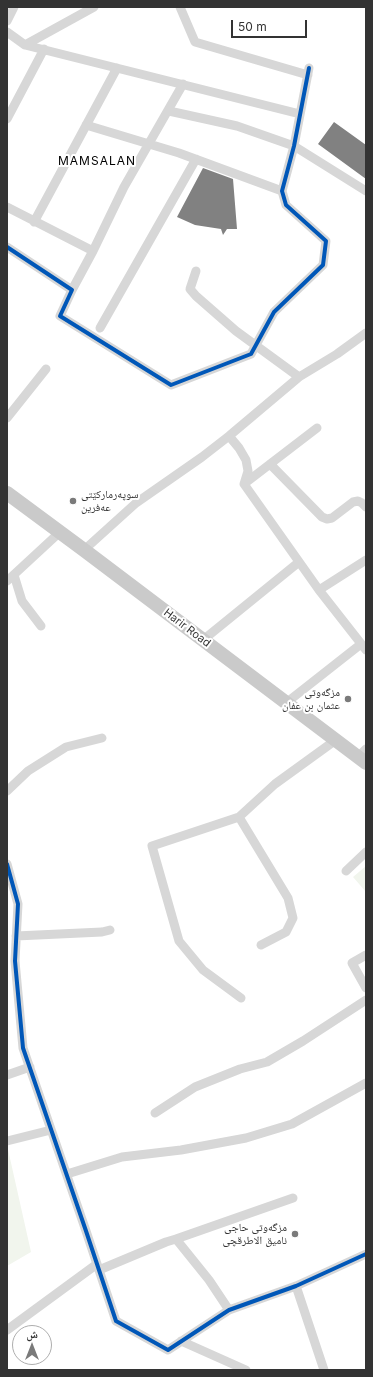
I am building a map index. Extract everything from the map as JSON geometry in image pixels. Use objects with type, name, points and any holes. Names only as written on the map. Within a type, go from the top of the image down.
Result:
[{"type":"main road","name":"Harir Road","points":[[7,493],[286,703],[334,738],[363,756]]},
{"type":"street","points":[[7,21],[14,7]]},
{"type":"street","points":[[25,45],[94,7]]},
{"type":"street","points":[[180,7],[195,42],[309,71],[294,146],[282,191],[286,205],[326,241],[323,265],[274,312],[251,354],[171,386],[60,316],[124,187],[183,84]]},
{"type":"street","points":[[7,32],[25,45],[300,114]]},
{"type":"street","points":[[7,119],[44,49]]},
{"type":"street","points":[[34,222],[117,68]]},
{"type":"street","points":[[169,110],[237,126],[294,146],[366,191]]},
{"type":"street","points":[[86,125],[196,159],[282,191]]},
{"type":"street","points":[[100,328],[196,159]]},
{"type":"street","points":[[7,207],[93,251]]},
{"type":"street","points":[[9,250],[72,290]]},
{"type":"street","points":[[196,271],[190,289],[236,331],[299,377]]},
{"type":"street","points":[[84,550],[136,503],[202,457],[299,377],[337,354],[366,333]]},
{"type":"street","points":[[7,418],[46,369]]},
{"type":"street","points":[[244,484],[317,428]]},
{"type":"street","points":[[229,436],[239,448],[246,460],[248,472],[244,484]]},
{"type":"street","points":[[270,464],[322,517],[327,519],[332,518],[353,502],[362,503],[366,507]]},
{"type":"street","points":[[244,484],[318,590],[363,647],[286,703]]},
{"type":"street","points":[[41,626],[22,601],[11,578],[60,532]]},
{"type":"street","points":[[318,590],[366,560]]},
{"type":"street","points":[[203,640],[299,562]]},
{"type":"street","points":[[7,791],[28,771],[66,747],[102,738]]},
{"type":"street","points":[[241,998],[203,970],[179,941],[152,846],[239,816],[275,784],[333,742],[334,738]]},
{"type":"street","points":[[239,816],[288,898],[293,918],[286,932],[261,945]]},
{"type":"street","points":[[346,871],[366,852]]},
{"type":"street","points":[[7,864],[18,904],[14,961],[23,1048],[116,1321],[168,1350],[228,1310],[296,1286],[366,1254]]},
{"type":"street","points":[[16,936],[102,932],[110,930]]},
{"type":"street","points":[[366,955],[352,963],[366,988]]},
{"type":"street","points":[[155,1113],[195,1087],[240,1069],[267,1062],[366,1000]]},
{"type":"street","points":[[7,1075],[30,1067]]},
{"type":"street","points":[[66,1174],[122,1157],[196,1148],[246,1138],[286,1126],[326,1106],[366,1083]]},
{"type":"street","points":[[7,1141],[51,1130]]},
{"type":"street","points":[[7,1330],[98,1267],[293,1198]]},
{"type":"street","points":[[176,1239],[209,1280],[228,1310]]},
{"type":"street","points":[[296,1286],[324,1370]]},
{"type":"street","points":[[181,1341],[246,1370]]},
{"type":"shaded area","points":[[366,866],[366,892],[353,877]]},
{"type":"shaded area","points":[[7,1145],[31,1252],[7,1266]]},
{"type":"building","points":[[334,122],[366,145],[366,179],[318,144]]},
{"type":"building","points":[[203,168],[233,179],[237,229],[227,229],[223,235],[221,229],[195,225],[177,217]]},
{"type":"cycle path","points":[[7,247],[72,290],[60,316],[171,385],[251,354],[274,312],[323,265],[326,241],[286,205],[282,191],[294,146],[309,68]]},
{"type":"cycle path","points":[[7,864],[18,904],[15,961],[23,1048],[116,1321],[168,1350],[229,1310],[296,1286],[366,1254]]},
{"type":"place","name":"سوپەرمارکێتی عەفرین","points":[[73,501]]},
{"type":"place","name":"مزگەوتی عثمان بن عفان","points":[[348,699]]},
{"type":"place","name":"مزگەوتی حاجی نامیق الاطرقچی","points":[[295,1234]]},
{"type":"district","name":"MAMSALAN","points":[[97,161]]}]
